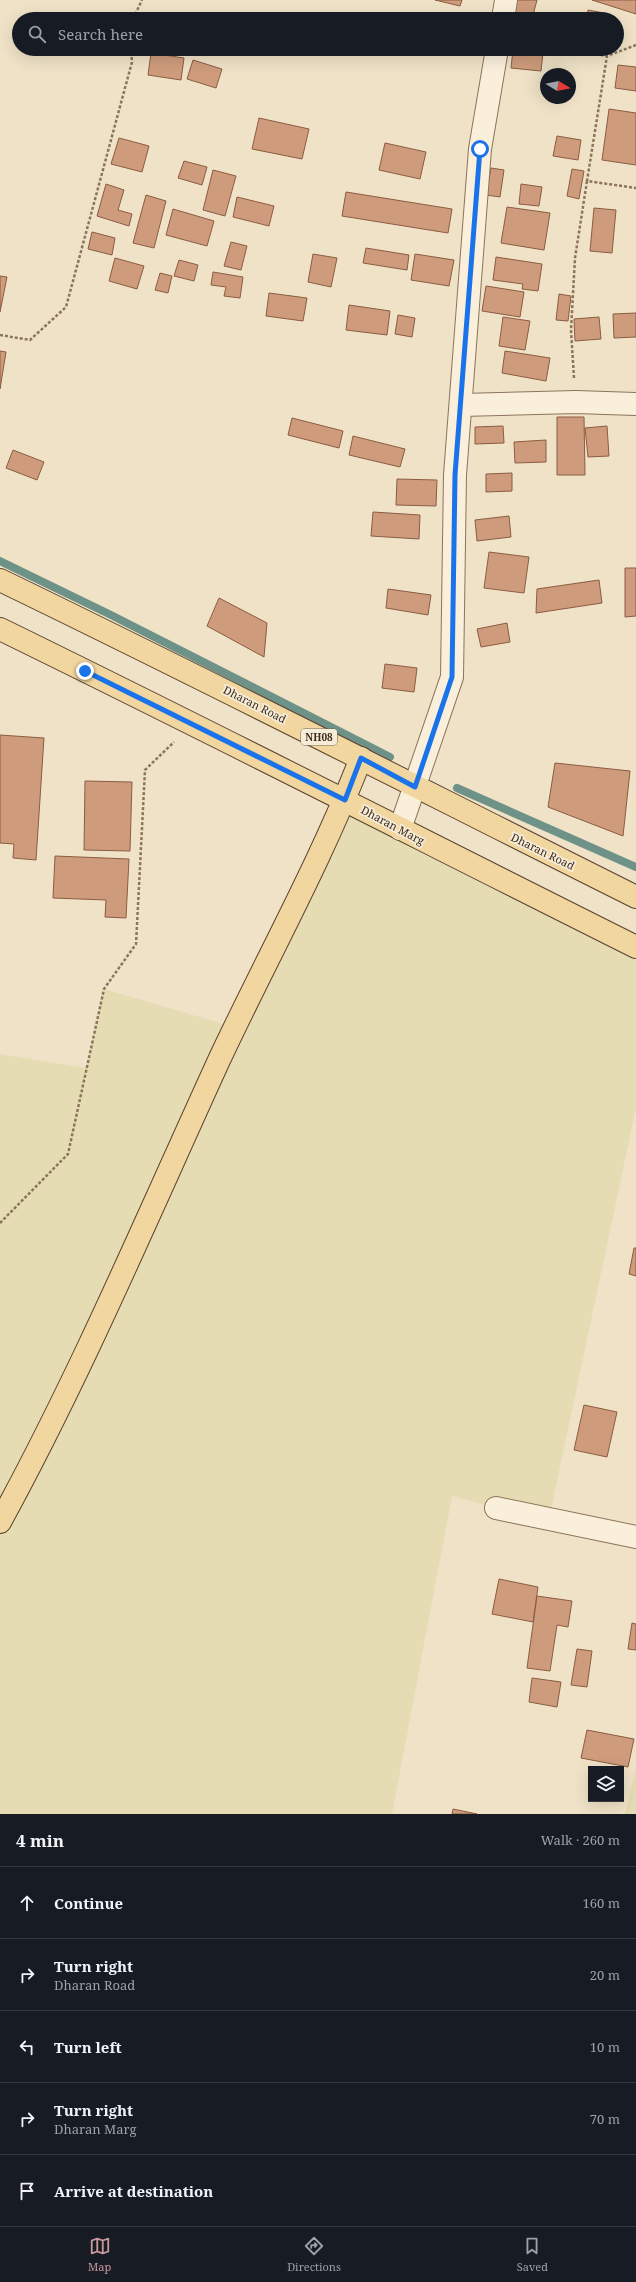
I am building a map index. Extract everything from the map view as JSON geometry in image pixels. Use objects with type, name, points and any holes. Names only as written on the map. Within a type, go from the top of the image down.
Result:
[{"type":"main road","name":"Dharan Road","points":[[0,580],[210,681],[415,787],[636,897]]},
{"type":"main road","name":"Dharan Marg","points":[[0,629],[194,723],[400,829],[636,947]]},
{"type":"main road","points":[[0,1522],[40,1450],[234,1027],[345,800],[361,758]]},
{"type":"street","points":[[504,12],[506,0]]},
{"type":"street","points":[[400,829],[452,677],[455,475],[480,149],[496,56]]},
{"type":"street","points":[[461,406],[576,402],[636,404]]},
{"type":"street","points":[[496,1508],[636,1537]]},
{"type":"path","points":[[136,12],[142,0]]},
{"type":"path","points":[[624,50],[636,45]]},
{"type":"path","points":[[0,335],[30,340],[66,307],[132,62],[131,56]]},
{"type":"path","points":[[576,402],[572,314],[575,258],[607,56]]},
{"type":"path","points":[[587,181],[636,188]]},
{"type":"path","points":[[0,1222],[68,1154],[104,989],[136,944],[145,770],[194,723]]},
{"type":"shaded area","points":[[345,800],[636,947],[636,1108],[549,1519],[496,1508],[452,1496],[392,1814],[0,1814],[0,1054],[86,1068],[104,989],[234,1027]]},
{"type":"shaded area","points":[[636,1767],[636,1814],[625,1814]]},
{"type":"building","points":[[435,0],[462,0],[460,6]]},
{"type":"building","points":[[517,0],[537,0],[534,12],[514,12]]},
{"type":"building","points":[[592,0],[636,0],[636,14]]},
{"type":"building","points":[[588,10],[599,12],[588,12]]},
{"type":"building","points":[[151,56],[171,56],[184,58],[181,80],[148,75]]},
{"type":"building","points":[[512,56],[543,56],[540,71],[511,68]]},
{"type":"building","points":[[193,60],[222,69],[216,88],[187,79]]},
{"type":"building","points":[[618,65],[636,67],[636,91],[615,88]]},
{"type":"building","points":[[609,109],[636,113],[636,165],[602,160]]},
{"type":"building","points":[[259,118],[309,129],[302,159],[252,149]]},
{"type":"building","points":[[557,136],[581,140],[578,160],[553,156]]},
{"type":"building","points":[[119,138],[149,146],[142,172],[111,164]]},
{"type":"building","points":[[385,143],[426,152],[420,179],[379,170]]},
{"type":"building","points":[[184,161],[207,167],[202,185],[178,178]]},
{"type":"building","points":[[491,168],[504,170],[500,197],[486,195]]},
{"type":"building","points":[[572,169],[584,171],[579,199],[567,196]]},
{"type":"building","points":[[213,170],[236,176],[225,216],[203,210]]},
{"type":"building","points":[[106,184],[124,190],[118,210],[132,214],[129,226],[97,216]]},
{"type":"building","points":[[521,184],[542,187],[539,206],[519,204]]},
{"type":"building","points":[[346,192],[452,209],[448,233],[342,216]]},
{"type":"building","points":[[146,195],[166,201],[154,248],[133,243]]},
{"type":"building","points":[[237,197],[274,206],[269,226],[233,217]]},
{"type":"building","points":[[507,207],[550,213],[544,250],[501,243]]},
{"type":"building","points":[[594,208],[616,210],[612,253],[590,251]]},
{"type":"building","points":[[173,209],[214,221],[207,246],[166,235]]},
{"type":"building","points":[[92,232],[115,238],[112,255],[88,249]]},
{"type":"building","points":[[231,242],[247,246],[241,270],[224,266]]},
{"type":"building","points":[[366,248],[409,255],[407,270],[363,263]]},
{"type":"building","points":[[313,254],[337,258],[331,287],[308,282]]},
{"type":"building","points":[[415,254],[454,260],[449,286],[411,280]]},
{"type":"building","points":[[496,257],[542,264],[538,291],[522,289],[523,284],[493,280]]},
{"type":"building","points":[[115,258],[144,266],[137,289],[109,281]]},
{"type":"building","points":[[179,260],[198,265],[194,281],[174,276]]},
{"type":"building","points":[[213,272],[243,277],[240,298],[224,296],[226,287],[211,285]]},
{"type":"building","points":[[160,273],[172,276],[168,293],[155,290]]},
{"type":"building","points":[[0,276],[7,277],[0,312]]},
{"type":"building","points":[[486,286],[524,292],[520,317],[482,311]]},
{"type":"building","points":[[269,293],[307,298],[303,321],[266,316]]},
{"type":"building","points":[[559,294],[571,296],[568,321],[556,320]]},
{"type":"building","points":[[349,305],[390,311],[387,335],[346,330]]},
{"type":"building","points":[[636,313],[636,337],[614,338],[613,314]]},
{"type":"building","points":[[398,315],[415,318],[412,337],[395,334]]},
{"type":"building","points":[[503,317],[530,321],[525,350],[499,346]]},
{"type":"building","points":[[599,317],[601,339],[575,341],[574,319]]},
{"type":"building","points":[[0,351],[6,352],[0,389]]},
{"type":"building","points":[[505,351],[550,358],[546,381],[502,373]]},
{"type":"building","points":[[557,417],[584,417],[585,475],[557,475]]},
{"type":"building","points":[[292,418],[343,431],[339,448],[288,435]]},
{"type":"building","points":[[503,426],[504,443],[475,444],[475,427]]},
{"type":"building","points":[[607,426],[609,456],[588,457],[585,428]]},
{"type":"building","points":[[353,436],[405,449],[400,467],[349,455]]},
{"type":"building","points":[[546,440],[546,462],[515,463],[514,442]]},
{"type":"building","points":[[13,450],[44,462],[37,480],[6,468]]},
{"type":"building","points":[[512,473],[512,491],[486,492],[486,474]]},
{"type":"building","points":[[397,479],[437,480],[436,506],[396,505]]},
{"type":"building","points":[[373,512],[420,515],[419,539],[371,536]]},
{"type":"building","points":[[509,516],[511,537],[477,541],[475,520]]},
{"type":"building","points":[[489,552],[529,557],[524,593],[484,588]]},
{"type":"building","points":[[625,568],[636,568],[636,616],[625,617]]},
{"type":"building","points":[[599,580],[602,603],[536,613],[537,589]]},
{"type":"building","points":[[388,589],[431,595],[428,615],[386,608]]},
{"type":"building","points":[[219,598],[267,623],[264,657],[207,626]]},
{"type":"building","points":[[507,623],[510,642],[481,647],[477,629]]},
{"type":"building","points":[[385,664],[417,668],[414,692],[382,688]]},
{"type":"building","points":[[0,735],[44,738],[36,860],[13,858],[14,844],[0,843]]},
{"type":"building","points":[[555,763],[630,771],[623,836],[548,807]]},
{"type":"building","points":[[85,781],[132,782],[130,851],[84,850]]},
{"type":"building","points":[[55,856],[129,859],[126,918],[105,917],[106,900],[53,898]]},
{"type":"building","points":[[634,1248],[636,1248],[636,1276],[629,1274]]},
{"type":"building","points":[[584,1405],[617,1412],[607,1457],[574,1450]]},
{"type":"building","points":[[499,1579],[538,1587],[533,1622],[492,1614]]},
{"type":"building","points":[[537,1596],[572,1601],[568,1627],[557,1625],[550,1671],[527,1668]]},
{"type":"building","points":[[632,1623],[636,1624],[636,1650],[628,1649]]},
{"type":"building","points":[[577,1649],[592,1651],[587,1687],[571,1685]]},
{"type":"building","points":[[532,1678],[561,1682],[557,1707],[529,1702]]},
{"type":"building","points":[[587,1730],[634,1739],[628,1767],[581,1758]]},
{"type":"building","points":[[453,1809],[477,1814],[452,1814]]},
{"type":"waterway","points":[[0,561],[111,615],[390,757]]},
{"type":"waterway","points":[[457,788],[636,867]]},
{"type":"route","points":[[85,671],[194,723],[345,800],[361,758],[415,787],[452,677],[455,475],[480,149]]}]
